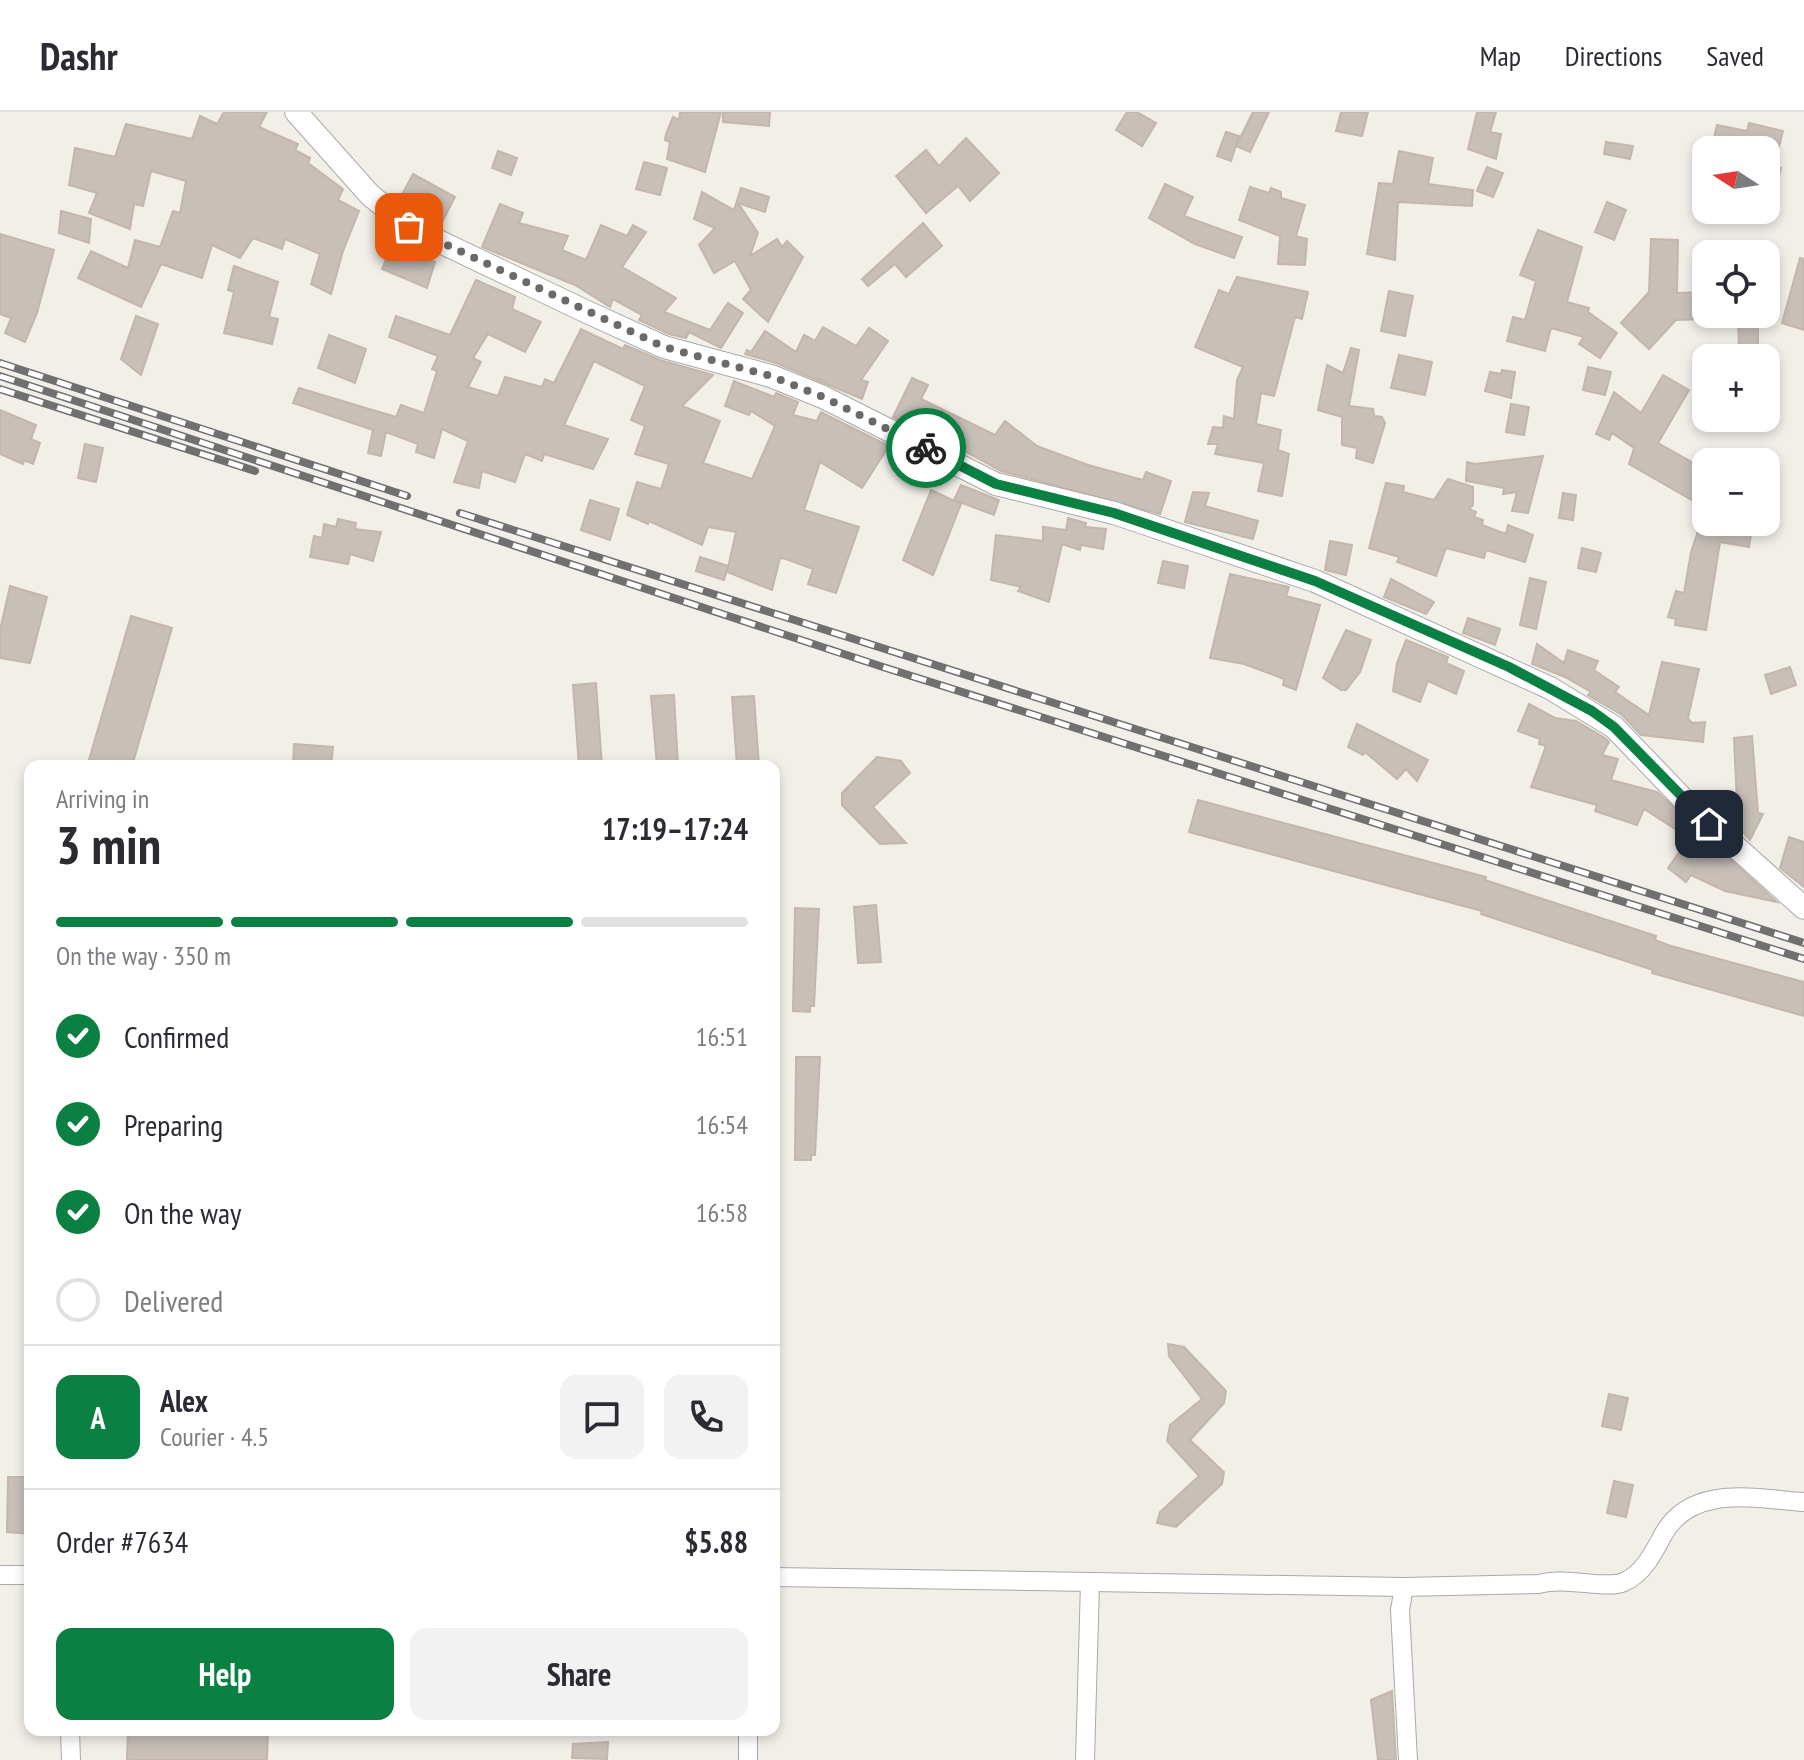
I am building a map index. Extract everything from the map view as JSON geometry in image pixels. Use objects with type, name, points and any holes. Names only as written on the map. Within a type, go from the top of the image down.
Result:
[{"type":"street","points":[[296,112],[370,195],[409,227],[587,312],[664,347],[771,376],[823,397],[996,484],[1114,513],[1315,581],[1550,688],[1614,727],[1687,803],[1804,908]]},
{"type":"street","points":[[780,1577],[1404,1587],[1539,1584],[1552,1580],[1622,1584],[1640,1572],[1678,1517],[1695,1506],[1722,1496],[1804,1502]]},
{"type":"street","points":[[0,1575],[24,1575]]},
{"type":"street","points":[[1085,1760],[1090,1583]]},
{"type":"street","points":[[1404,1587],[1400,1610],[1408,1760]]},
{"type":"street","points":[[70,1736],[71,1760]]},
{"type":"street","points":[[748,1736],[748,1760]]},
{"type":"building","points":[[224,112],[267,112],[259,127],[298,144],[295,150],[310,158],[308,163],[343,189],[338,200],[359,211],[331,294],[311,284],[320,254],[285,239],[282,249],[253,238],[240,258],[212,245],[202,278],[161,264],[141,307],[78,278],[91,251],[128,268],[135,240],[160,247],[173,211],[180,213],[186,181],[151,171],[143,206],[134,204],[130,229],[89,213],[97,193],[69,185],[75,148],[115,157],[126,124],[192,139],[200,116],[217,124]]},
{"type":"building","points":[[680,112],[721,112],[705,172],[667,159],[670,142],[665,140],[666,134],[673,117],[679,120]]},
{"type":"building","points":[[723,112],[770,112],[769,126],[723,122]]},
{"type":"building","points":[[1127,112],[1137,112],[1156,123],[1142,146],[1116,130]]},
{"type":"building","points":[[1253,112],[1269,112],[1250,152],[1236,146]]},
{"type":"building","points":[[1341,112],[1368,112],[1362,136],[1336,131]]},
{"type":"building","points":[[1477,112],[1496,112],[1490,132],[1501,134],[1496,159],[1468,149]]},
{"type":"building","points":[[1749,123],[1783,131],[1780,143],[1780,136],[1714,136],[1717,125],[1747,131]]},
{"type":"building","points":[[1226,132],[1239,136],[1231,161],[1217,156]]},
{"type":"building","points":[[966,138],[999,173],[970,201],[958,186],[926,213],[896,176],[926,150],[939,166]]},
{"type":"building","points":[[1606,142],[1633,146],[1630,159],[1604,154]]},
{"type":"building","points":[[498,151],[517,158],[511,175],[492,168]]},
{"type":"building","points":[[1399,151],[1433,158],[1428,184],[1473,190],[1472,206],[1398,202],[1395,260],[1367,254],[1379,183],[1393,184]]},
{"type":"building","points":[[644,162],[667,168],[660,195],[636,189]]},
{"type":"building","points":[[1487,167],[1503,173],[1493,197],[1477,191]]},
{"type":"building","points":[[413,174],[455,197],[441,224],[399,200]]},
{"type":"building","points":[[1165,184],[1193,197],[1184,216],[1242,237],[1234,258],[1195,244],[1149,218]]},
{"type":"building","points":[[1250,187],[1269,193],[1271,188],[1281,192],[1281,198],[1305,205],[1296,236],[1307,239],[1305,265],[1278,264],[1280,236],[1239,220]]},
{"type":"building","points":[[741,188],[769,197],[765,212],[738,203],[758,233],[750,256],[777,239],[782,247],[787,241],[803,257],[768,322],[743,299],[751,290],[735,261],[714,273],[699,245],[715,228],[694,219],[702,192],[734,210]]},
{"type":"building","points":[[1607,202],[1626,210],[1614,240],[1595,232]]},
{"type":"building","points":[[500,204],[523,213],[519,223],[568,236],[562,250],[586,260],[601,225],[627,236],[633,225],[646,232],[622,267],[676,298],[664,312],[710,330],[728,303],[743,313],[721,348],[689,332],[686,338],[669,334],[639,320],[642,315],[613,299],[610,307],[575,285],[482,247]]},
{"type":"building","points":[[61,211],[91,219],[89,243],[59,233]]},
{"type":"building","points":[[923,223],[942,246],[906,277],[895,264],[868,286],[862,279]]},
{"type":"building","points":[[1538,230],[1582,247],[1567,302],[1589,308],[1588,312],[1617,333],[1600,358],[1579,344],[1584,337],[1551,328],[1545,351],[1507,341],[1513,317],[1525,320],[1536,281],[1520,275]]},
{"type":"building","points":[[0,234],[54,250],[37,313],[25,342],[5,333],[11,318],[0,314]]},
{"type":"building","points":[[395,238],[435,262],[427,288],[382,269]]},
{"type":"building","points":[[1651,239],[1678,240],[1677,293],[1692,292],[1692,319],[1676,320],[1649,349],[1621,323],[1649,292]]},
{"type":"building","points":[[1800,258],[1804,259],[1804,330],[1782,323]]},
{"type":"building","points":[[234,266],[278,282],[269,317],[278,319],[272,344],[224,333],[234,292],[228,290]]},
{"type":"building","points":[[1237,277],[1308,292],[1302,319],[1295,317],[1274,396],[1261,393],[1256,424],[1281,430],[1278,450],[1289,454],[1282,496],[1258,491],[1264,463],[1215,454],[1218,444],[1208,444],[1213,427],[1223,428],[1224,416],[1234,419],[1237,380],[1243,367],[1195,347],[1219,290],[1229,294]]},
{"type":"building","points":[[476,280],[515,297],[512,309],[541,322],[525,352],[488,334],[473,358],[481,362],[468,387],[498,396],[505,377],[542,387],[545,379],[554,383],[581,329],[623,349],[625,345],[660,360],[713,375],[682,406],[720,421],[703,463],[752,479],[775,426],[751,411],[749,415],[725,406],[734,381],[774,397],[776,393],[798,402],[793,415],[817,421],[821,412],[889,446],[862,488],[820,462],[804,510],[859,527],[836,593],[808,584],[813,569],[786,559],[780,558],[772,590],[727,572],[736,532],[708,527],[702,545],[649,521],[648,524],[627,515],[637,482],[661,489],[669,464],[635,454],[645,426],[631,420],[645,386],[594,361],[564,425],[608,439],[593,469],[544,454],[542,461],[525,454],[515,482],[482,471],[479,488],[454,482],[468,441],[442,429],[434,458],[416,452],[418,444],[386,432],[381,456],[368,453],[373,430],[293,403],[299,388],[396,417],[401,405],[424,413],[437,371],[432,369],[438,356],[389,337],[396,316],[450,335]]},
{"type":"building","points":[[1389,291],[1413,296],[1405,336],[1381,331]]},
{"type":"building","points":[[136,316],[158,324],[141,375],[121,359]]},
{"type":"building","points":[[823,327],[856,346],[869,328],[888,341],[861,380],[868,382],[862,399],[776,363],[745,354],[747,350],[751,352],[765,331],[796,352],[804,335],[815,341]]},
{"type":"building","points":[[1738,328],[1758,328],[1758,344],[1739,344]]},
{"type":"building","points":[[329,335],[366,349],[355,383],[318,368]]},
{"type":"building","points":[[1351,348],[1359,350],[1349,406],[1373,409],[1374,416],[1382,417],[1385,423],[1373,463],[1356,458],[1357,448],[1342,445],[1342,417],[1318,410],[1327,365],[1343,373]]},
{"type":"building","points":[[1399,355],[1432,362],[1425,395],[1391,388]]},
{"type":"building","points":[[1588,367],[1611,372],[1605,395],[1583,390]]},
{"type":"building","points":[[1502,370],[1515,372],[1511,398],[1485,391],[1490,372],[1501,374]]},
{"type":"building","points":[[1663,375],[1689,390],[1658,443],[1692,462],[1692,500],[1629,464],[1634,448],[1612,433],[1609,440],[1596,434],[1614,392],[1641,413]]},
{"type":"building","points":[[912,378],[928,385],[921,399],[995,435],[1005,421],[1037,446],[1088,465],[1143,480],[1146,472],[1171,481],[1160,514],[1001,471],[952,444],[956,437],[914,415],[909,425],[893,417]]},
{"type":"building","points":[[1511,404],[1529,407],[1524,435],[1506,432]]},
{"type":"building","points":[[0,410],[36,425],[31,439],[40,443],[33,464],[24,460],[23,464],[0,454]]},
{"type":"building","points":[[85,444],[103,448],[96,482],[78,478]]},
{"type":"building","points":[[1543,456],[1528,513],[1512,511],[1517,492],[1503,494],[1504,488],[1466,481],[1467,462],[1475,464]]},
{"type":"building","points":[[1448,479],[1473,487],[1473,505],[1469,509],[1476,512],[1474,517],[1483,520],[1482,525],[1506,534],[1508,525],[1533,535],[1525,562],[1486,550],[1484,558],[1446,548],[1436,576],[1397,562],[1399,557],[1369,548],[1386,483],[1404,486],[1403,492],[1434,500]]},
{"type":"building","points":[[961,485],[999,500],[994,515],[954,500]]},
{"type":"building","points":[[931,490],[961,504],[933,575],[903,560]]},
{"type":"building","points":[[1193,492],[1209,493],[1205,506],[1258,521],[1253,539],[1185,522]]},
{"type":"building","points":[[1563,493],[1576,495],[1573,520],[1559,518]]},
{"type":"building","points":[[590,500],[619,509],[610,540],[581,530]]},
{"type":"building","points":[[1068,518],[1086,523],[1085,527],[1106,529],[1103,549],[1081,545],[1080,550],[1062,544],[1049,602],[1018,591],[1021,587],[991,580],[996,535],[1043,541],[1043,527],[1066,530]]},
{"type":"building","points":[[338,519],[356,523],[355,529],[381,532],[373,561],[350,554],[348,564],[310,557],[314,536],[322,538],[324,524],[336,527]]},
{"type":"building","points":[[1696,536],[1751,536],[1749,547],[1720,542],[1706,630],[1675,625],[1676,619],[1668,617],[1676,591],[1684,593]]},
{"type":"building","points":[[1330,541],[1352,545],[1346,575],[1325,570]]},
{"type":"building","points":[[1582,548],[1601,553],[1596,572],[1578,568]]},
{"type":"building","points":[[700,557],[728,566],[724,580],[696,571]]},
{"type":"building","points":[[1163,561],[1188,566],[1184,588],[1158,583]]},
{"type":"building","points":[[1230,574],[1289,587],[1286,596],[1320,605],[1296,690],[1283,685],[1284,679],[1244,664],[1210,658]]},
{"type":"building","points":[[1530,578],[1546,582],[1536,629],[1520,625]]},
{"type":"building","points":[[1391,579],[1434,602],[1426,614],[1384,597]]},
{"type":"building","points":[[10,586],[47,597],[30,663],[0,658],[0,630]]},
{"type":"building","points":[[131,616],[172,628],[134,760],[89,760]]},
{"type":"building","points":[[1468,618],[1500,629],[1495,645],[1463,633]]},
{"type":"building","points":[[1346,630],[1371,640],[1360,672],[1346,690],[1341,690],[1323,678]]},
{"type":"building","points":[[1406,640],[1448,657],[1446,663],[1464,671],[1456,694],[1428,681],[1420,702],[1393,691],[1397,663]]},
{"type":"building","points":[[1537,644],[1564,663],[1568,650],[1598,661],[1594,670],[1619,687],[1615,692],[1649,715],[1662,662],[1699,669],[1688,718],[1692,723],[1705,722],[1703,742],[1641,735],[1622,715],[1588,695],[1591,692],[1565,677],[1532,664]]},
{"type":"building","points":[[1790,667],[1796,685],[1771,694],[1765,675]]},
{"type":"building","points":[[596,683],[602,760],[579,760],[573,685]]},
{"type":"building","points":[[674,695],[678,760],[656,760],[651,696]]},
{"type":"building","points":[[754,696],[759,760],[737,760],[732,697]]},
{"type":"building","points":[[1529,704],[1555,718],[1576,721],[1605,738],[1609,742],[1602,755],[1618,759],[1611,780],[1657,792],[1777,902],[1725,891],[1691,875],[1686,882],[1668,868],[1689,838],[1644,809],[1637,825],[1595,811],[1597,805],[1531,787],[1546,746],[1539,744],[1540,739],[1518,731]]},
{"type":"building","points":[[1357,724],[1428,760],[1417,781],[1406,769],[1397,779],[1365,752],[1363,755],[1348,747]]},
{"type":"building","points":[[1752,736],[1758,813],[1763,814],[1750,840],[1738,826],[1734,738]]},
{"type":"building","points":[[294,744],[333,747],[332,760],[293,760]]},
{"type":"building","points":[[877,757],[901,761],[910,773],[873,807],[906,843],[880,844],[842,805],[842,793]]},
{"type":"building","points":[[1198,800],[1486,877],[1485,880],[1656,936],[1655,940],[1671,946],[1804,982],[1804,1016],[1652,973],[1653,970],[1481,914],[1482,911],[1189,832]]},
{"type":"building","points":[[1789,837],[1804,842],[1804,887],[1780,868]]},
{"type":"building","points":[[876,905],[881,962],[858,963],[854,907]]},
{"type":"building","points":[[795,908],[819,909],[814,1006],[810,1006],[810,1012],[793,1011]]},
{"type":"building","points":[[796,1057],[820,1057],[815,1155],[811,1155],[811,1160],[795,1160]]},
{"type":"building","points":[[1168,1344],[1184,1347],[1226,1391],[1224,1403],[1190,1440],[1224,1472],[1222,1484],[1176,1527],[1157,1523],[1160,1512],[1199,1476],[1167,1441],[1170,1425],[1202,1399],[1169,1356]]},
{"type":"building","points":[[1609,1394],[1628,1398],[1621,1430],[1602,1426]]},
{"type":"building","points":[[8,1477],[24,1477],[24,1533],[7,1532]]},
{"type":"building","points":[[1614,1481],[1633,1485],[1626,1517],[1607,1513]]},
{"type":"building","points":[[1392,1691],[1396,1760],[1378,1760],[1371,1700]]},
{"type":"building","points":[[128,1736],[268,1736],[267,1760],[127,1760]]},
{"type":"building","points":[[608,1742],[607,1759],[572,1758],[573,1744]]},
{"type":"railway","points":[[0,363],[407,496]]},
{"type":"railway","points":[[0,376],[883,667],[1804,959]]},
{"type":"railway","points":[[0,389],[255,471]]},
{"type":"railway","points":[[460,513],[1804,943]]},
{"type":"way so far","points":[[409,227],[664,347],[771,376],[875,421],[926,448]]},
{"type":"route","points":[[926,448],[996,484],[1114,513],[1315,581],[1509,667],[1592,711],[1614,727],[1709,824]]}]
